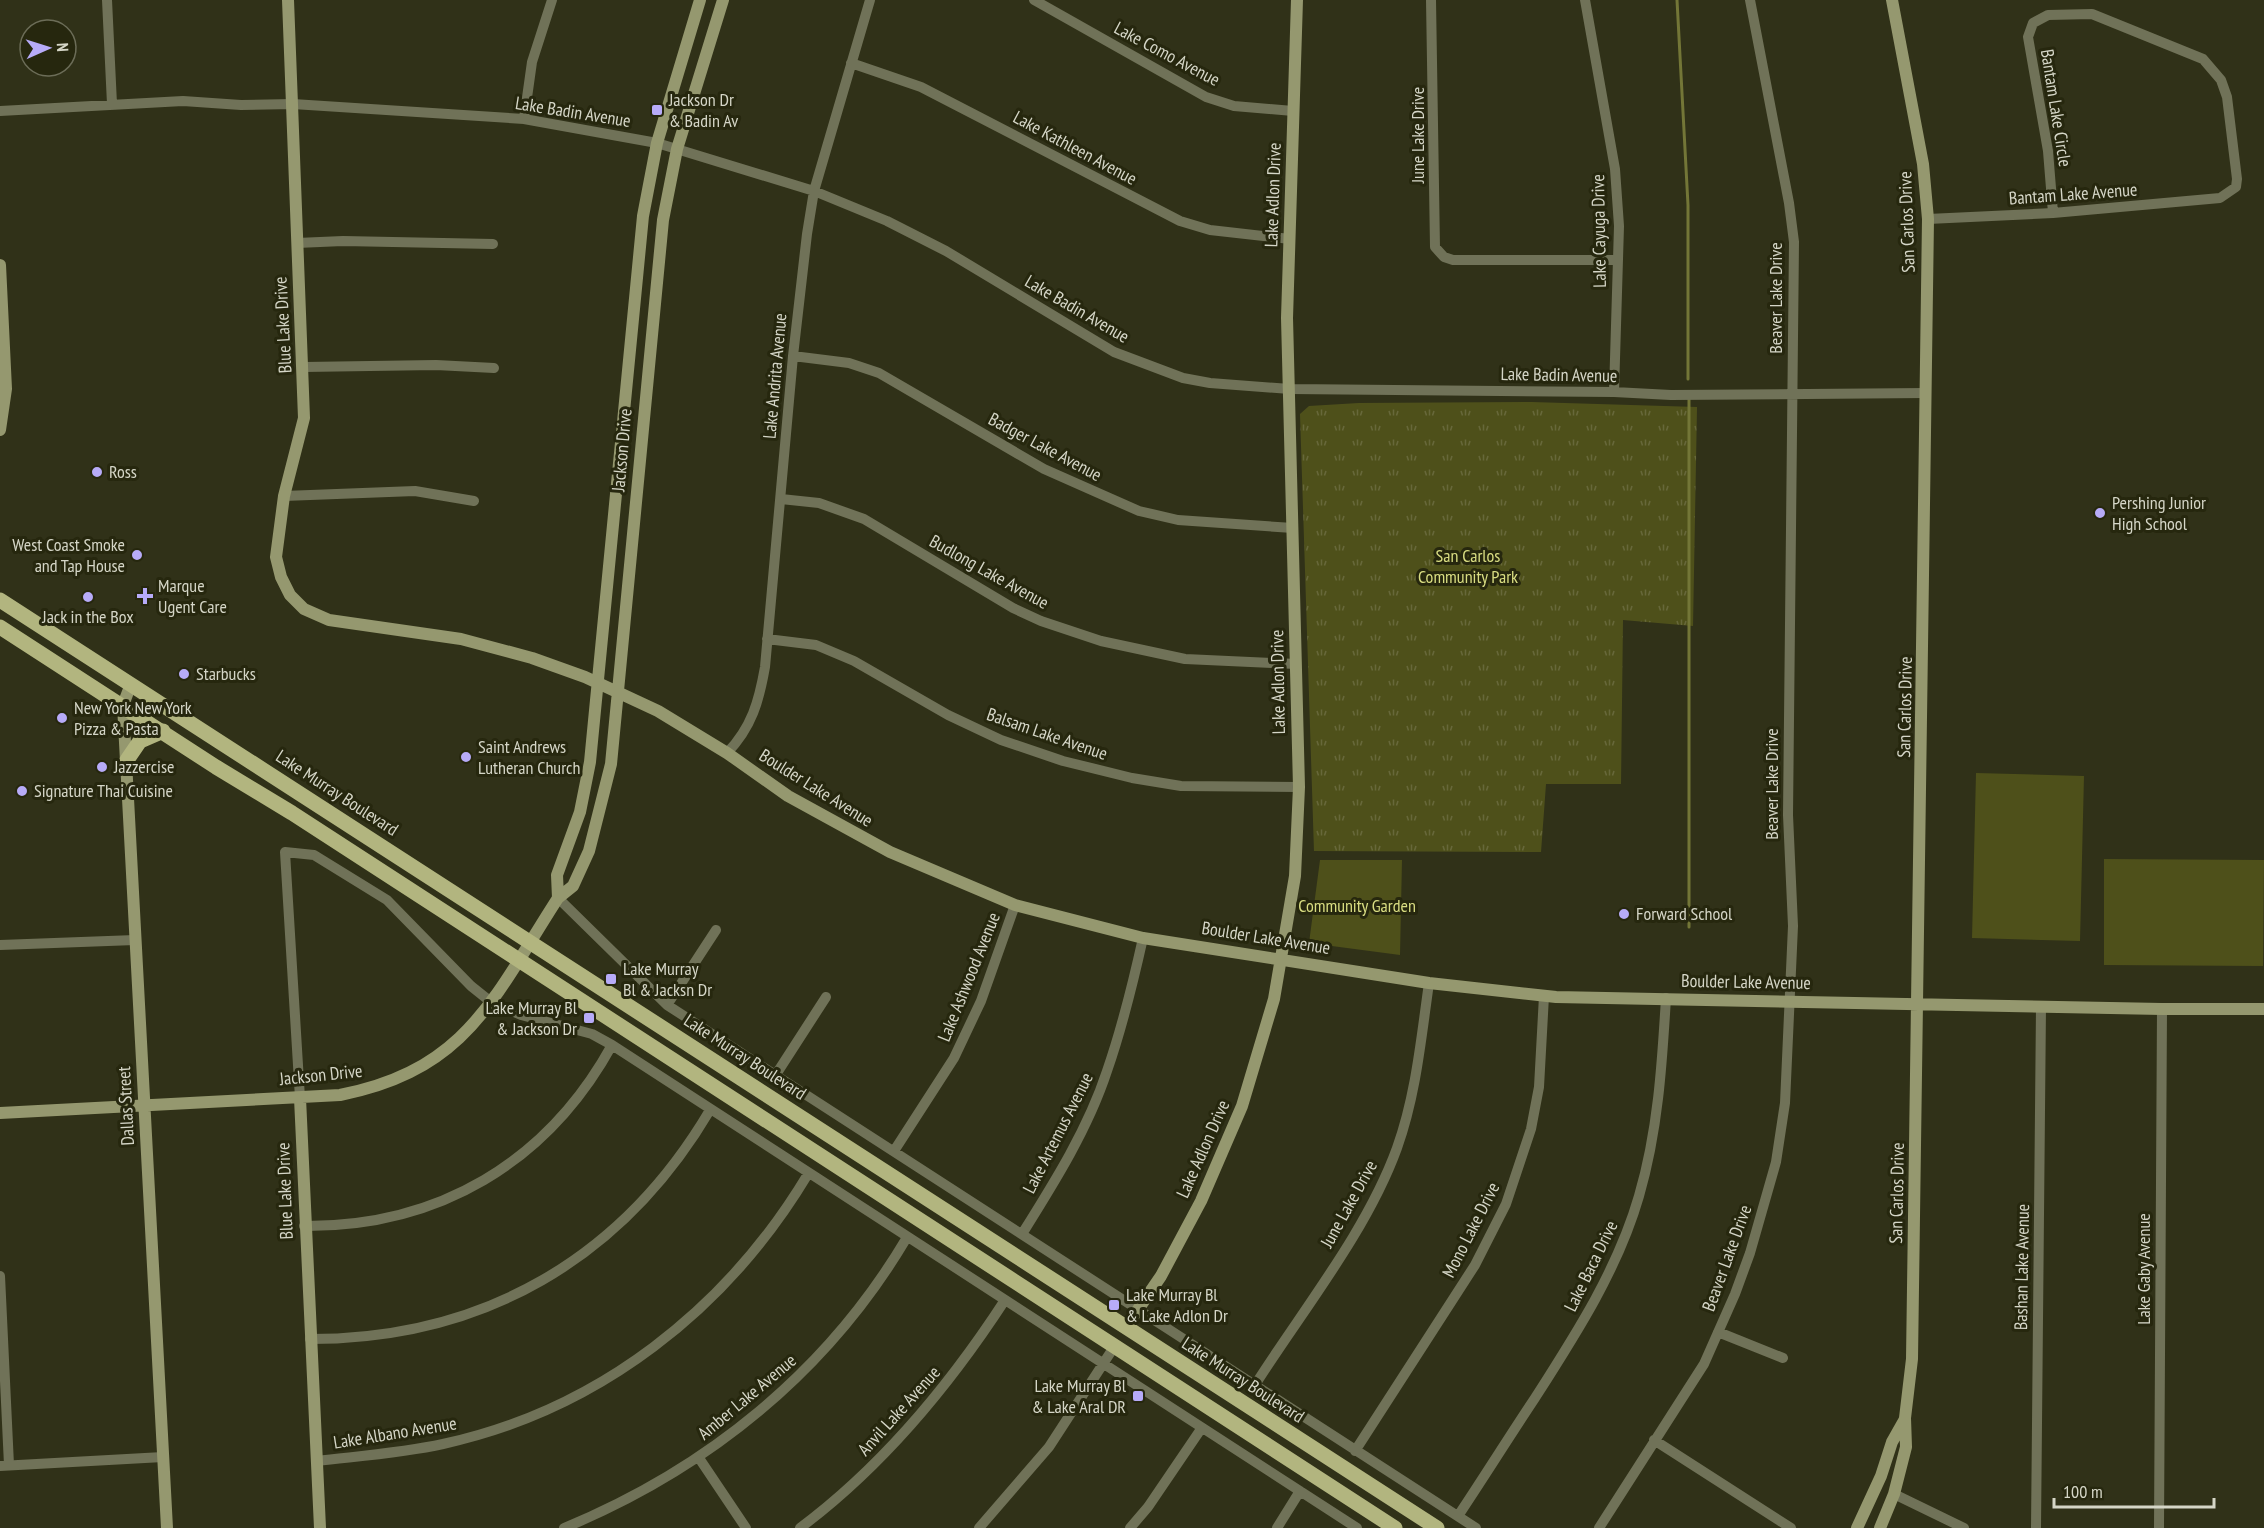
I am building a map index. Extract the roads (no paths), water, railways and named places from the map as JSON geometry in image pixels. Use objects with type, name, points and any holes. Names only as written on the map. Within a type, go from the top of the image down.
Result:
[{"type":"main road","name":"Lake Murray Boulevard","points":[[0,600],[1437,1528]]},
{"type":"main road","points":[[0,627],[1395,1528]]},
{"type":"main road","points":[[126,760],[140,741],[162,731]]},
{"type":"main road","points":[[1085,1328],[1126,1327]]},
{"type":"main road","points":[[1114,1347],[1154,1345]]},
{"type":"street","points":[[107,0],[112,104]]},
{"type":"street","name":"Blue Lake Drive","points":[[288,0],[304,367],[304,418],[284,496],[276,547],[281,577],[297,602],[312,614],[330,620]]},
{"type":"street","points":[[524,118],[532,62],[552,0]]},
{"type":"street","name":"Jackson Drive","points":[[558,898],[557,875],[584,797],[599,684],[634,286],[643,216],[657,143],[700,0]]},
{"type":"street","name":"Jackson Drive","points":[[0,1113],[300,1098],[360,1091],[409,1074],[452,1046],[491,1002],[558,898],[573,886],[589,851],[611,764],[658,258],[677,149],[723,0]]},
{"type":"street","name":"Lake Andrita Avenue","points":[[727,753],[744,733],[756,710],[765,667],[793,356],[814,191],[870,0]]},
{"type":"street","name":"Lake Como Avenue","points":[[1034,0],[1206,97],[1234,106],[1293,111]]},
{"type":"street","name":"Lake Adlon Drive","points":[[1126,1327],[1139,1310],[1197,1209],[1230,1138],[1258,1059],[1281,958],[1295,876],[1299,787],[1287,318],[1297,0]]},
{"type":"street","name":"June Lake Drive","points":[[1431,0],[1436,164],[1433,239],[1435,247],[1444,257],[1453,260],[1618,260]]},
{"type":"street","name":"Lake Cayuga Drive","points":[[1585,0],[1615,170],[1619,226],[1614,392]]},
{"type":"street","name":"Beaver Lake Drive","points":[[1599,1528],[1704,1364],[1748,1261],[1776,1162],[1785,1103],[1793,926],[1788,815],[1794,242],[1789,203],[1750,0]]},
{"type":"street","name":"San Carlos Drive","points":[[1880,1528],[1894,1494],[1906,1447],[1905,1418],[1912,1359],[1928,219],[1923,164],[1892,0]]},
{"type":"street","name":"Bantam Lake Circle","points":[[2053,213],[2048,151],[2028,37],[2030,27],[2037,19],[2056,14],[2092,14],[2195,54],[2216,72],[2228,97],[2237,179],[2236,187],[2220,198]]},
{"type":"street","name":"Lake Kathleen Avenue","points":[[850,63],[921,87],[1180,221],[1210,230],[1290,239]]},
{"type":"street","name":"Lake Badin Avenue","points":[[0,111],[183,101],[241,105],[293,104],[524,118],[657,143],[814,191],[887,221],[946,250],[1114,352],[1183,378],[1210,383],[1290,389],[1614,392],[1671,395],[1926,393]]},
{"type":"street","name":"Bantam Lake Avenue","points":[[1928,219],[2053,213],[2220,198]]},
{"type":"street","points":[[297,243],[343,241],[494,244]]},
{"type":"street","points":[[0,265],[6,389],[0,429]]},
{"type":"street","name":"Badger Lake Avenue","points":[[793,356],[849,363],[879,373],[1044,469],[1139,511],[1178,520],[1217,525],[1293,528]]},
{"type":"street","points":[[304,367],[436,365],[494,368]]},
{"type":"street","points":[[284,496],[415,491],[474,501]]},
{"type":"street","name":"Budlong Lake Avenue","points":[[781,499],[819,503],[864,519],[1014,608],[1041,621],[1101,641],[1185,659],[1296,664]]},
{"type":"street","name":"Boulder Lake Avenue","points":[[330,620],[461,639],[532,658],[599,684],[658,711],[727,753],[789,795],[890,852],[1016,905],[1143,938],[1429,983],[1544,996],[1791,1000],[1917,1005],[2264,1009]]},
{"type":"street","name":"Balsam Lake Avenue","points":[[767,639],[816,645],[854,661],[948,715],[990,735],[1063,762],[1132,778],[1181,786],[1299,787]]},
{"type":"street","name":"Dallas Street","points":[[131,684],[123,705],[167,1528]]},
{"type":"street","name":"Blue Lake Drive","points":[[320,1528],[304,1226],[300,1098],[285,852],[314,855],[387,900],[471,986],[491,1002]]},
{"type":"street","name":"Lake Murray Boulevard","points":[[558,898],[667,1005],[1476,1528]]},
{"type":"street","name":"Lake Ashwood Avenue","points":[[894,1151],[954,1058],[981,1000],[1016,905]]},
{"type":"street","points":[[667,1005],[716,930]]},
{"type":"street","name":"Lake Artemus Avenue","points":[[1022,1234],[1083,1128],[1107,1072],[1143,938]]},
{"type":"street","points":[[0,945],[135,940]]},
{"type":"street","name":"June Lake Drive","points":[[1255,1385],[1363,1219],[1387,1173],[1410,1107],[1429,983]]},
{"type":"street","name":"Mono Lake Drive","points":[[1355,1451],[1475,1264],[1506,1204],[1531,1129],[1539,1087],[1544,996]]},
{"type":"street","points":[[775,1076],[826,998]]},
{"type":"street","name":"Lake Baca Drive","points":[[1458,1516],[1578,1330],[1630,1222],[1654,1133],[1663,1055],[1666,998]]},
{"type":"street","points":[[491,1002],[521,1015],[592,1034],[612,1045],[906,1239],[1005,1300],[1357,1528]]},
{"type":"street","name":"Bashan Lake Avenue","points":[[2036,1528],[2041,1006]]},
{"type":"street","name":"Lake Gaby Avenue","points":[[2159,1528],[2162,1009]]},
{"type":"street","points":[[304,1226],[348,1225],[391,1218],[433,1205],[474,1187],[511,1163],[545,1134],[589,1083],[612,1045]]},
{"type":"street","points":[[310,1339],[365,1337],[420,1329],[472,1313],[547,1278],[590,1249],[636,1208],[682,1154],[710,1110]]},
{"type":"street","name":"Lake Albano Avenue","points":[[317,1461],[415,1449],[473,1437],[538,1413],[610,1377],[672,1334],[722,1288],[760,1245],[808,1174]]},
{"type":"street","name":"Amber Lake Avenue","points":[[564,1528],[640,1493],[699,1458],[763,1409],[817,1357],[859,1308],[906,1239]]},
{"type":"street","points":[[0,1276],[5,1466],[163,1457]]},
{"type":"street","name":"Anvil Lake Avenue","points":[[800,1528],[862,1476],[910,1427],[959,1368],[1005,1300]]},
{"type":"street","points":[[1718,1332],[1783,1358]]},
{"type":"street","points":[[979,1528],[1049,1447],[1114,1347]]},
{"type":"street","name":"San Carlos Drive","points":[[1857,1528],[1881,1476],[1892,1442],[1905,1418]]},
{"type":"street","points":[[1130,1528],[1148,1507],[1201,1429]]},
{"type":"street","points":[[1654,1440],[1791,1528]]},
{"type":"street","points":[[699,1458],[746,1528]]},
{"type":"street","points":[[1277,1528],[1300,1491]]},
{"type":"street","points":[[1894,1494],[1964,1528]]},
{"type":"waterway","points":[[1677,0],[1688,205],[1688,379]]},
{"type":"waterway","points":[[1689,399],[1689,927]]},
{"type":"place","name":"Jackson Dr & Badin Av","points":[[657,110]]},
{"type":"place","name":"Ross","points":[[97,472]]},
{"type":"place","name":"Pershing Junior High School","points":[[2100,513]]},
{"type":"place","name":"West Coast Smoke and Tap House","points":[[137,555]]},
{"type":"place","name":"Marque Ugent Care","points":[[145,596]]},
{"type":"place","name":"Jack in the Box","points":[[88,597]]},
{"type":"place","name":"Starbucks","points":[[184,674]]},
{"type":"place","name":"New York New York Pizza & Pasta","points":[[62,718]]},
{"type":"place","name":"Saint Andrews Lutheran Church","points":[[466,757]]},
{"type":"place","name":"Jazzercise","points":[[102,767]]},
{"type":"place","name":"Signature Thai Cuisine","points":[[22,791]]},
{"type":"place","name":"Forward School","points":[[1624,914]]},
{"type":"place","name":"Lake Murray Bl & Jacksn Dr","points":[[611,979]]},
{"type":"place","name":"Lake Murray Bl & Jackson Dr","points":[[589,1018]]},
{"type":"place","name":"Lake Murray Bl & Lake Adlon Dr","points":[[1114,1305]]},
{"type":"place","name":"Lake Murray Bl & Lake Aral DR","points":[[1138,1396]]},
{"type":"park label","name":"San Carlos Community Park","points":[[1468,566]]},
{"type":"park label","name":"Community Garden","points":[[1357,906]]}]
